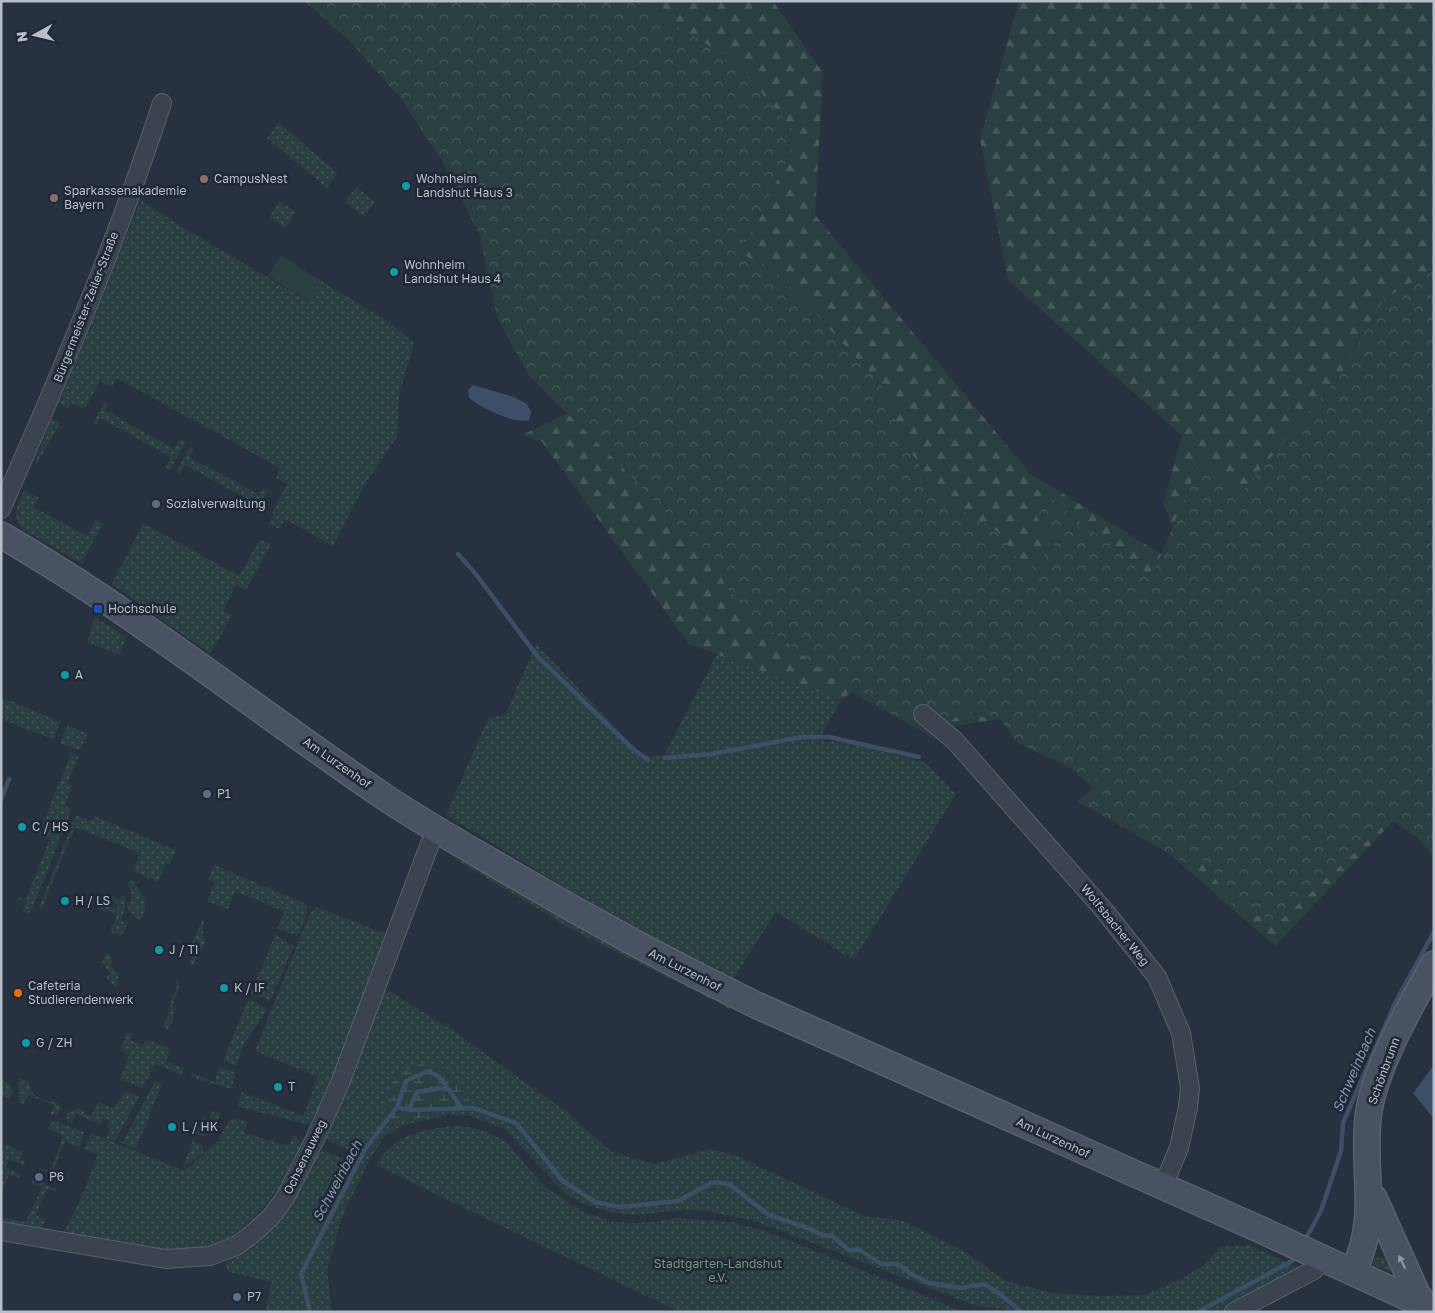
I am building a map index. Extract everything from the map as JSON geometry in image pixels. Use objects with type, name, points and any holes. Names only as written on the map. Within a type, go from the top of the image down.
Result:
[{"type":"street","name":"Bürgermeister-Zeiler-Straße","points":[[1,509],[32,442],[74,339],[145,155],[162,103]]},
{"type":"street","name":"Am Lurzenhof","points":[[1,535],[140,621],[294,734],[438,830],[676,967],[756,1005],[1316,1255],[1427,1309]]},
{"type":"street","name":"Wolfsbacher Weg","points":[[923,714],[955,741],[1103,909],[1158,978],[1181,1033],[1190,1088],[1179,1148],[1163,1186]]},
{"type":"street","name":"Ochsenauweg","points":[[1,1231],[166,1259],[210,1256],[219,1253],[236,1246],[264,1224],[285,1198],[336,1091],[429,846],[438,830]]},
{"type":"street","name":"Schönbrunn","points":[[1353,1272],[1363,1249],[1369,1226],[1367,1132],[1374,1091],[1393,1044],[1434,964]]},
{"type":"street","name":"Schönbrunn","points":[[1369,1187],[1386,1230],[1427,1309]]},
{"type":"street","points":[[1234,1312],[1314,1270],[1316,1255]]},
{"type":"green space","points":[[304,1],[635,1],[733,60],[799,136],[741,253],[782,277],[883,387],[902,437],[938,496],[998,532],[1028,570],[1055,546],[1036,516],[1052,499],[1151,578],[1200,461],[1239,495],[1340,375],[1383,300],[1434,269],[1434,857],[1418,838],[1390,820],[1278,923],[1234,908],[1200,855],[1184,862],[1077,801],[1100,783],[1018,743],[1000,719],[976,716],[965,710],[931,737],[839,684],[743,609],[694,542],[614,459],[529,376],[497,317],[480,236],[442,161],[401,99],[349,40]]},
{"type":"green space","points":[[341,1],[773,1],[823,73],[815,215],[1031,474],[1192,573],[1163,503],[1182,436],[1008,280],[980,139],[1019,1],[1358,1],[1366,6],[1369,1],[1434,1],[1434,778],[1275,946],[1012,717],[949,727],[871,677],[841,700],[689,644],[542,442],[522,435],[596,400]]},
{"type":"green space","points":[[279,123],[338,173],[327,188],[267,138]]},
{"type":"green space","points":[[356,187],[375,202],[364,216],[345,202]]},
{"type":"green space","points":[[141,200],[190,232],[308,301],[321,281],[389,322],[414,343],[399,396],[397,437],[367,481],[333,546],[285,519],[279,529],[269,524],[274,514],[272,512],[287,484],[276,478],[280,468],[117,378],[112,387],[100,381],[85,409],[71,403],[68,408],[59,403]]},
{"type":"green space","points":[[279,201],[296,212],[286,228],[269,218]]},
{"type":"green space","points":[[281,255],[321,281],[309,301],[268,276]]},
{"type":"green space","points":[[104,402],[108,404],[105,410],[174,449],[180,439],[186,442],[170,470],[165,467],[171,457],[100,418],[96,425],[93,423]]},
{"type":"green space","points":[[52,418],[60,423],[37,464],[35,462]]},
{"type":"green space","points":[[190,446],[194,448],[189,457],[259,495],[263,489],[268,491],[256,513],[251,510],[255,503],[185,465],[180,474],[176,472]]},
{"type":"green space","points":[[24,490],[39,498],[34,507],[87,536],[96,520],[103,524],[81,563],[22,529],[16,514]]},
{"type":"green space","points":[[143,523],[239,576],[260,539],[271,545],[246,590],[236,585],[223,611],[232,616],[210,654],[112,584]]},
{"type":"green space","points":[[95,617],[126,637],[120,655],[87,642]]},
{"type":"green space","points":[[536,644],[639,752],[649,756],[664,755],[717,654],[841,700],[819,740],[865,746],[926,763],[956,794],[854,960],[776,912],[732,981],[646,937],[446,815],[488,718],[505,715]]},
{"type":"green space","points":[[156,650],[280,734],[277,739]]},
{"type":"green space","points":[[1,697],[61,722],[53,739],[1,719]]},
{"type":"green space","points":[[68,725],[88,734],[80,750],[60,743]]},
{"type":"green space","points":[[71,753],[79,757],[67,783],[72,785],[65,806],[72,809],[30,914],[22,911],[26,902],[18,899],[19,897],[26,899],[50,838],[39,833]]},
{"type":"green space","points":[[76,815],[92,821],[94,816],[176,850],[170,865],[166,863],[158,882],[133,871],[140,853],[75,827],[42,909],[39,907]]},
{"type":"green space","points":[[455,859],[468,861],[562,917],[731,1003],[730,1009],[573,930]]},
{"type":"green space","points":[[214,865],[304,903],[307,906],[307,913],[299,934],[296,935],[277,929],[284,911],[235,891],[228,909],[207,901],[214,882],[208,879]]},
{"type":"green space","points":[[131,879],[145,898],[145,909],[140,921],[128,909],[127,904],[132,900],[127,884]]},
{"type":"green space","points":[[103,892],[120,900],[122,895],[125,897],[125,908],[121,921],[127,923],[127,926],[121,935],[111,932],[111,926],[116,921],[116,913],[104,911],[95,906],[95,902],[107,902],[114,909],[117,909],[118,906]]},
{"type":"green space","points":[[316,907],[386,934],[350,1037],[315,1115],[310,1124],[305,1124],[237,1106],[242,1092],[303,1116],[318,1077],[255,1051],[310,913]]},
{"type":"green space","points":[[202,920],[204,922],[203,935],[205,942],[193,965],[189,963],[198,946],[192,943]]},
{"type":"green space","points":[[275,935],[294,946],[270,1001],[251,993]]},
{"type":"green space","points":[[107,953],[112,957],[111,967],[119,974],[116,988],[106,977],[110,974],[102,962]]},
{"type":"green space","points":[[176,979],[180,983],[173,1006],[177,1010],[173,1011],[174,1019],[167,1030],[163,1025],[168,1017],[172,995],[177,991]]},
{"type":"green space","points":[[384,988],[451,1029],[569,1114],[612,1152],[655,1164],[710,1149],[737,1156],[864,1216],[901,1220],[967,1253],[1006,1281],[1052,1293],[1102,1296],[1144,1295],[1179,1280],[1203,1266],[1220,1247],[1249,1245],[1297,1267],[1314,1270],[1234,1312],[1013,1312],[975,1306],[755,1221],[706,1211],[684,1210],[634,1215],[609,1212],[584,1204],[565,1194],[506,1130],[471,1116],[447,1115],[401,1126],[383,1138],[369,1161],[342,1217],[327,1270],[332,1312],[265,1312],[272,1282],[229,1272],[226,1265],[228,1260],[245,1250],[271,1228],[299,1186],[315,1153],[326,1151],[348,1161],[352,1152],[327,1139],[324,1134],[362,1051]]},
{"type":"green space","points":[[248,1000],[266,1007],[267,1010],[245,1042],[236,1066],[223,1061]]},
{"type":"green space","points":[[127,1032],[132,1034],[130,1040],[143,1045],[146,1039],[171,1049],[166,1061],[184,1069],[181,1075],[156,1064],[142,1088],[120,1079],[129,1055],[120,1050]]},
{"type":"green space","points":[[425,1063],[442,1069],[455,1079],[473,1108],[467,1112],[444,1112],[382,1127],[388,1094],[396,1078],[412,1067]]},
{"type":"green space","points":[[220,1067],[236,1073],[231,1089],[191,1077],[192,1073],[214,1082]]},
{"type":"green space","points":[[18,1078],[29,1082],[32,1092],[39,1098],[58,1103],[61,1108],[58,1114],[50,1115],[54,1105],[28,1095],[24,1104],[19,1102]]},
{"type":"green space","points":[[3,1080],[13,1088],[11,1098],[1,1096]]},
{"type":"green space","points":[[155,1081],[162,1084],[136,1149],[122,1143]]},
{"type":"green space","points":[[126,1091],[139,1097],[115,1141],[106,1138],[110,1128],[107,1126],[109,1121],[103,1119],[100,1124],[76,1114],[72,1123],[66,1120],[67,1111],[72,1112],[78,1108],[91,1116],[98,1102],[113,1108]]},
{"type":"green space","points":[[213,1111],[221,1113],[213,1132],[204,1137],[196,1134],[202,1117],[209,1120]]},
{"type":"green space","points":[[234,1118],[247,1121],[244,1133],[289,1146],[293,1134],[301,1144],[279,1187],[258,1215],[230,1238],[212,1246],[191,1250],[166,1249],[64,1232],[77,1207],[98,1154],[84,1149],[91,1133],[184,1171],[216,1142],[230,1120]]},
{"type":"green space","points":[[56,1121],[84,1132],[79,1147],[65,1142],[53,1172],[63,1177],[62,1179],[39,1169],[39,1167],[50,1171],[63,1136],[48,1129],[50,1123]]},
{"type":"green space","name":"Stadtgarten-Landshut e.V.","points":[[460,1126],[482,1130],[505,1141],[545,1187],[584,1212],[610,1221],[632,1223],[654,1222],[675,1218],[733,1222],[765,1231],[963,1312],[679,1312],[376,1165],[383,1154],[392,1146],[412,1134],[436,1128]]},
{"type":"green space","points":[[193,1141],[203,1146],[203,1153],[182,1168]]},
{"type":"green space","points":[[5,1144],[22,1152],[20,1159],[25,1161],[24,1165],[9,1159],[6,1168],[21,1174],[19,1178],[9,1174],[1,1196],[1,1154]]},
{"type":"green space","points":[[33,1179],[57,1189],[56,1192],[47,1189],[36,1215],[46,1220],[41,1229],[1,1222],[1,1217],[26,1222],[42,1187],[32,1183]]},
{"type":"green space","points":[[1392,1257],[1394,1268],[1391,1272],[1373,1265],[1374,1258]]},
{"type":"water","points":[[473,385],[514,397],[527,404],[531,412],[529,420],[523,421],[507,418],[474,402],[469,398],[468,390]]},
{"type":"water","points":[[1434,1065],[1434,1119],[1413,1093]]},
{"type":"waterway","points":[[458,554],[475,573],[538,657],[633,749],[648,760]]},
{"type":"waterway","points":[[665,758],[712,754],[802,737],[829,737],[919,757]]},
{"type":"waterway","points":[[1,800],[9,779]]},
{"type":"waterway","name":"Schweinbach","points":[[1304,1242],[1321,1211],[1341,1151],[1343,1123],[1396,1001],[1434,932]]},
{"type":"waterway","points":[[397,1107],[406,1081],[428,1071],[439,1077],[449,1090]]},
{"type":"waterway","points":[[409,1110],[417,1092],[436,1089],[449,1090],[461,1107]]},
{"type":"waterway","name":"Schweinbach","points":[[310,1312],[301,1274],[365,1149],[397,1107],[409,1110],[473,1108],[516,1123],[563,1181],[595,1202],[620,1207],[678,1201],[713,1182],[729,1184],[769,1215],[808,1228],[822,1235],[832,1236],[849,1250],[860,1250],[881,1264],[898,1264],[911,1274],[929,1283],[961,1288],[984,1284],[1022,1312]]},
{"type":"waterway","name":"Schweinbach","points":[[1198,1312],[1292,1261],[1296,1255]]},
{"type":"place","name":"CampusNest","points":[[204,179]]},
{"type":"place","name":"Wohnheim Landshut Haus 3","points":[[406,186]]},
{"type":"place","name":"Sparkassenakademie Bayern","points":[[54,198]]},
{"type":"place","name":"Wohnheim Landshut Haus 4","points":[[394,272]]},
{"type":"place","name":"Sozialverwaltung","points":[[156,504]]},
{"type":"place","name":"Hochschule","points":[[98,609]]},
{"type":"place","name":"A","points":[[65,675]]},
{"type":"place","name":"P1","points":[[207,794]]},
{"type":"place","name":"C / HS","points":[[22,827]]},
{"type":"place","name":"H / LS","points":[[65,901]]},
{"type":"place","name":"J / TI","points":[[159,950]]},
{"type":"place","name":"K / IF","points":[[224,988]]},
{"type":"place","name":"Cafeteria Studierendenwerk","points":[[18,993]]},
{"type":"place","name":"G / ZH","points":[[26,1043]]},
{"type":"place","name":"T","points":[[278,1087]]},
{"type":"place","name":"L / HK","points":[[172,1127]]},
{"type":"place","name":"P6","points":[[39,1177]]},
{"type":"place","name":"P7","points":[[237,1297]]}]
